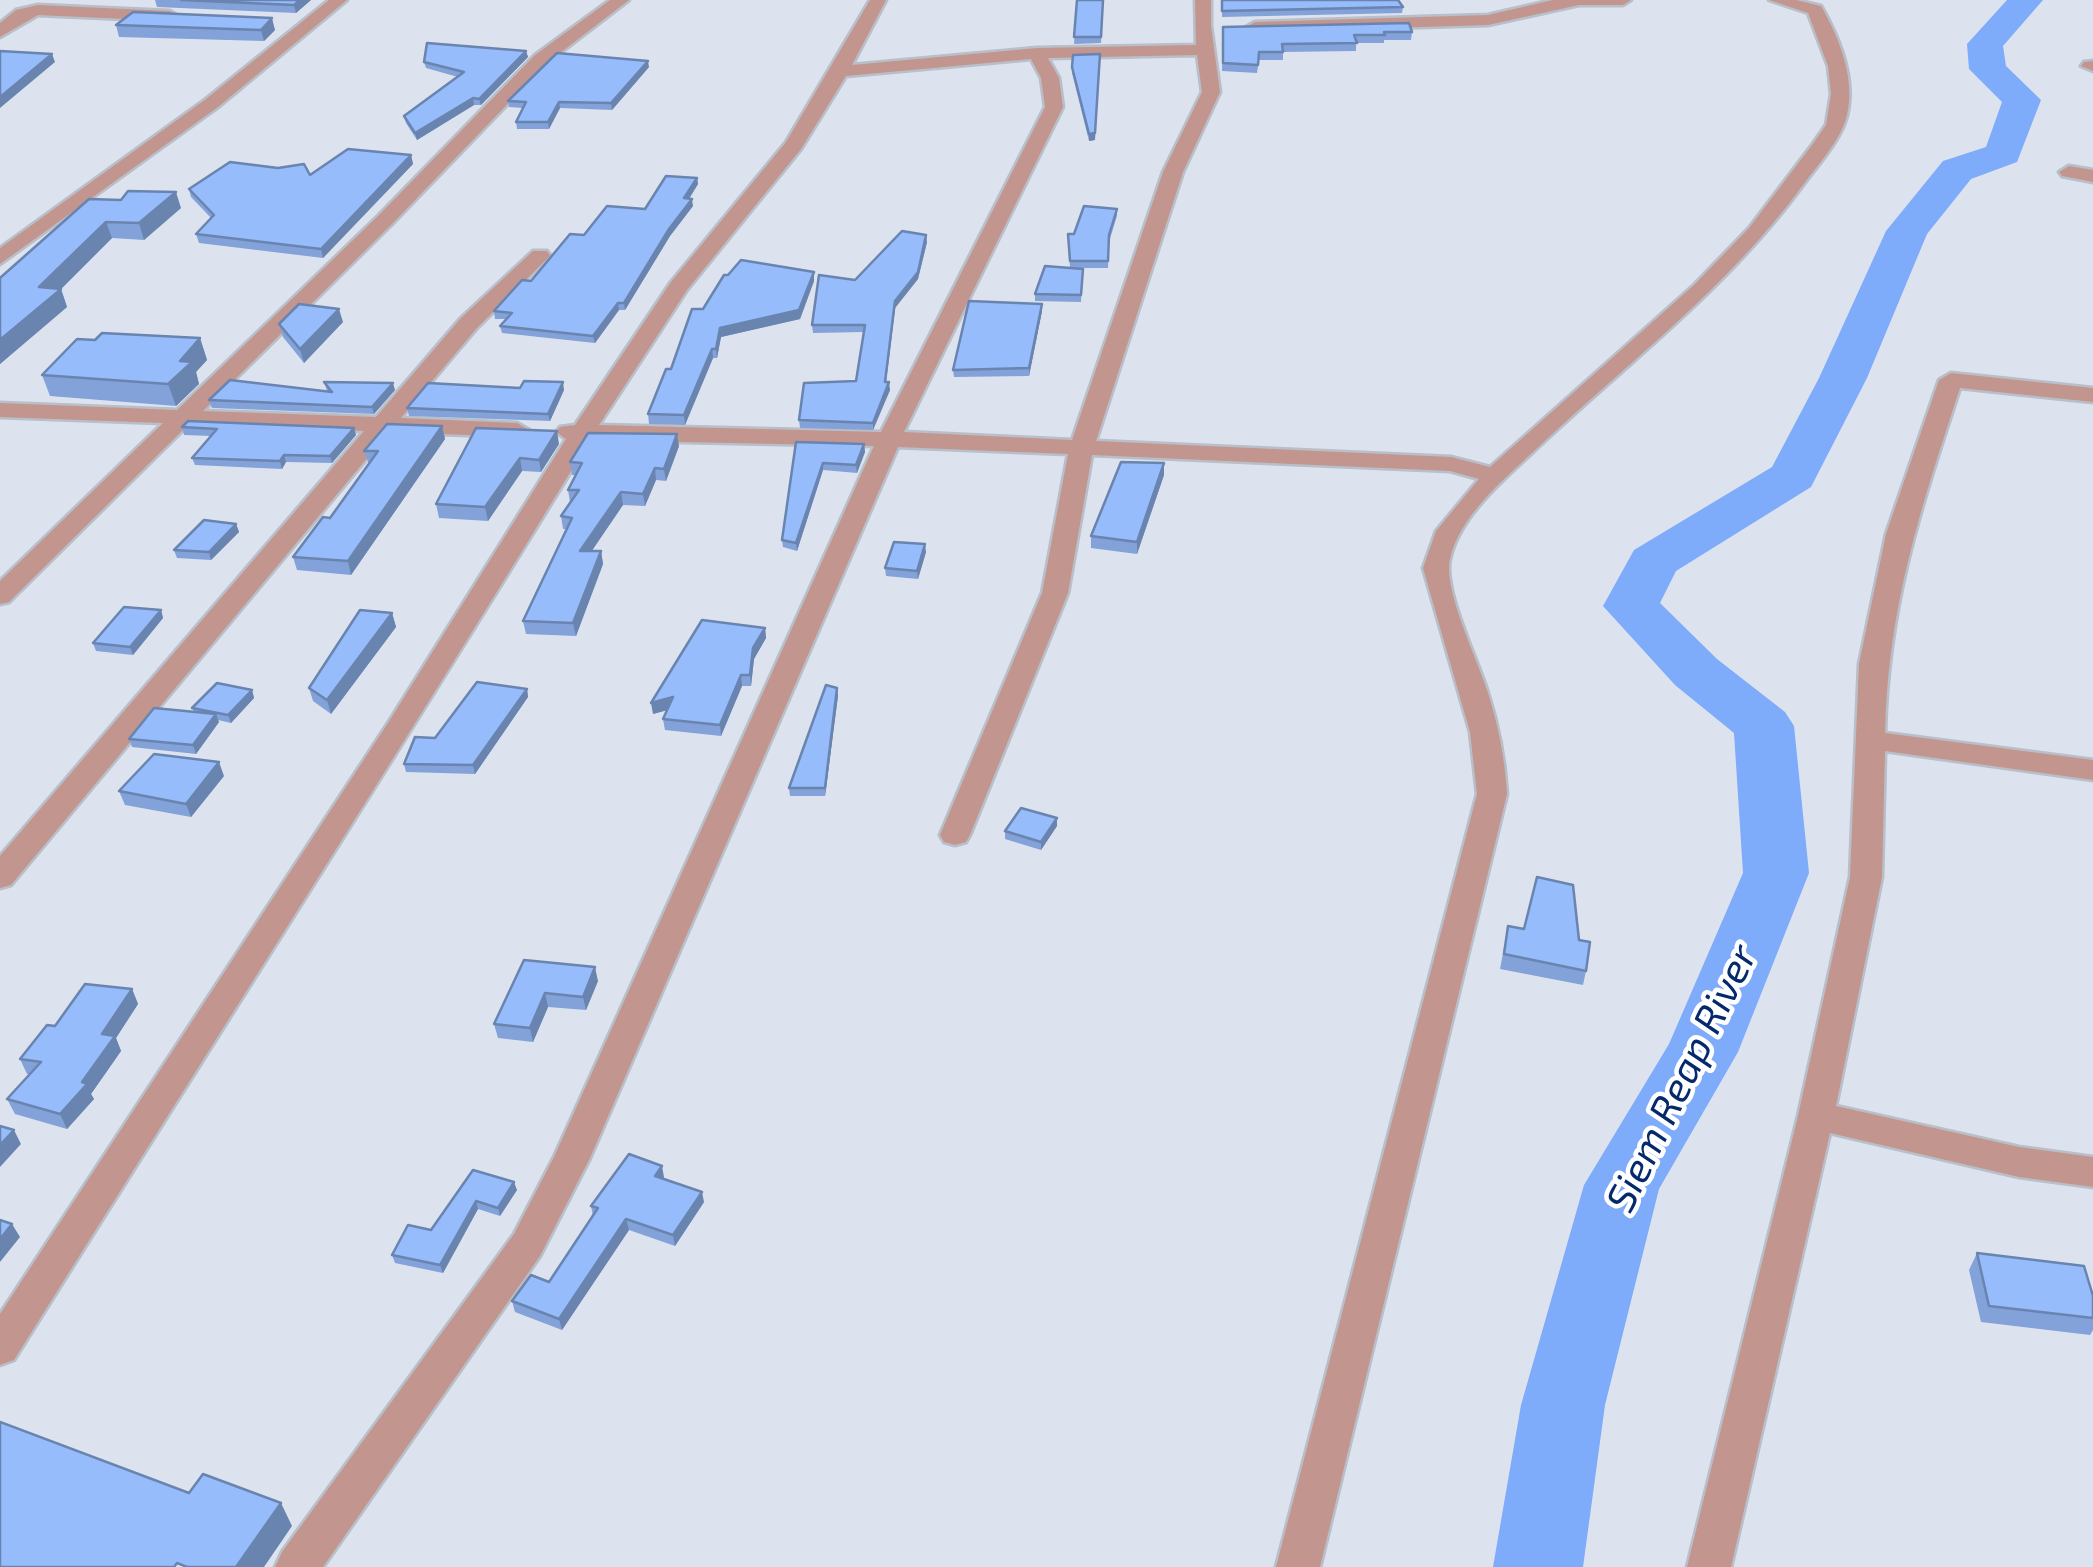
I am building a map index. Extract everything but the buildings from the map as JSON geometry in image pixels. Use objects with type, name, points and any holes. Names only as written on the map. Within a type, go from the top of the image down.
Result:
[{"type":"street","points":[[0,258],[151,149],[339,0]]},
{"type":"street","points":[[0,596],[386,220],[541,59],[621,0]]},
{"type":"street","points":[[0,1348],[246,961],[402,726],[582,433],[678,287],[794,145],[840,72],[878,0]]},
{"type":"street","points":[[1202,0],[1218,26]]},
{"type":"street","points":[[1218,26],[1488,20],[1566,2],[1623,0]]},
{"type":"street","points":[[1298,1567],[1492,794],[1492,767],[1484,726],[1437,568],[1438,556],[1450,530],[1493,475],[1704,289],[1774,207],[1835,125],[1840,109],[1841,72],[1815,10],[1777,0]]},
{"type":"street","points":[[0,32],[22,14],[38,10],[192,17]]},
{"type":"street","points":[[279,20],[312,22]]},
{"type":"street","points":[[954,836],[1056,594],[1082,446],[1173,172],[1211,92],[1206,50],[1218,26]]},
{"type":"street","points":[[840,72],[1037,53],[1206,50]]},
{"type":"street","points":[[297,1567],[536,1228],[572,1158],[889,439],[1054,106],[1050,78],[1037,53]]},
{"type":"street","points":[[2069,172],[2093,176]]},
{"type":"street","points":[[0,877],[469,323],[540,254]]},
{"type":"street","points":[[1709,1567],[1816,1116],[1866,877],[1873,664],[1898,534],[1950,380],[2093,395]]},
{"type":"street","points":[[0,410],[582,433],[1082,446],[1451,464],[1493,475]]},
{"type":"street","points":[[1871,740],[2093,770]]},
{"type":"street","points":[[1816,1116],[2019,1162],[2093,1172]]},
{"type":"waterway","name":"Siem Reap River","points":[[1538,1567],[1563,1405],[1622,1185],[1702,1052],[1776,873],[1764,726],[1696,672],[1631,606],[1653,562],[1793,476],[1843,378],[1907,231],[1957,170],[2003,154],[2022,100],[1988,69],[1985,44],[2026,0]]}]
